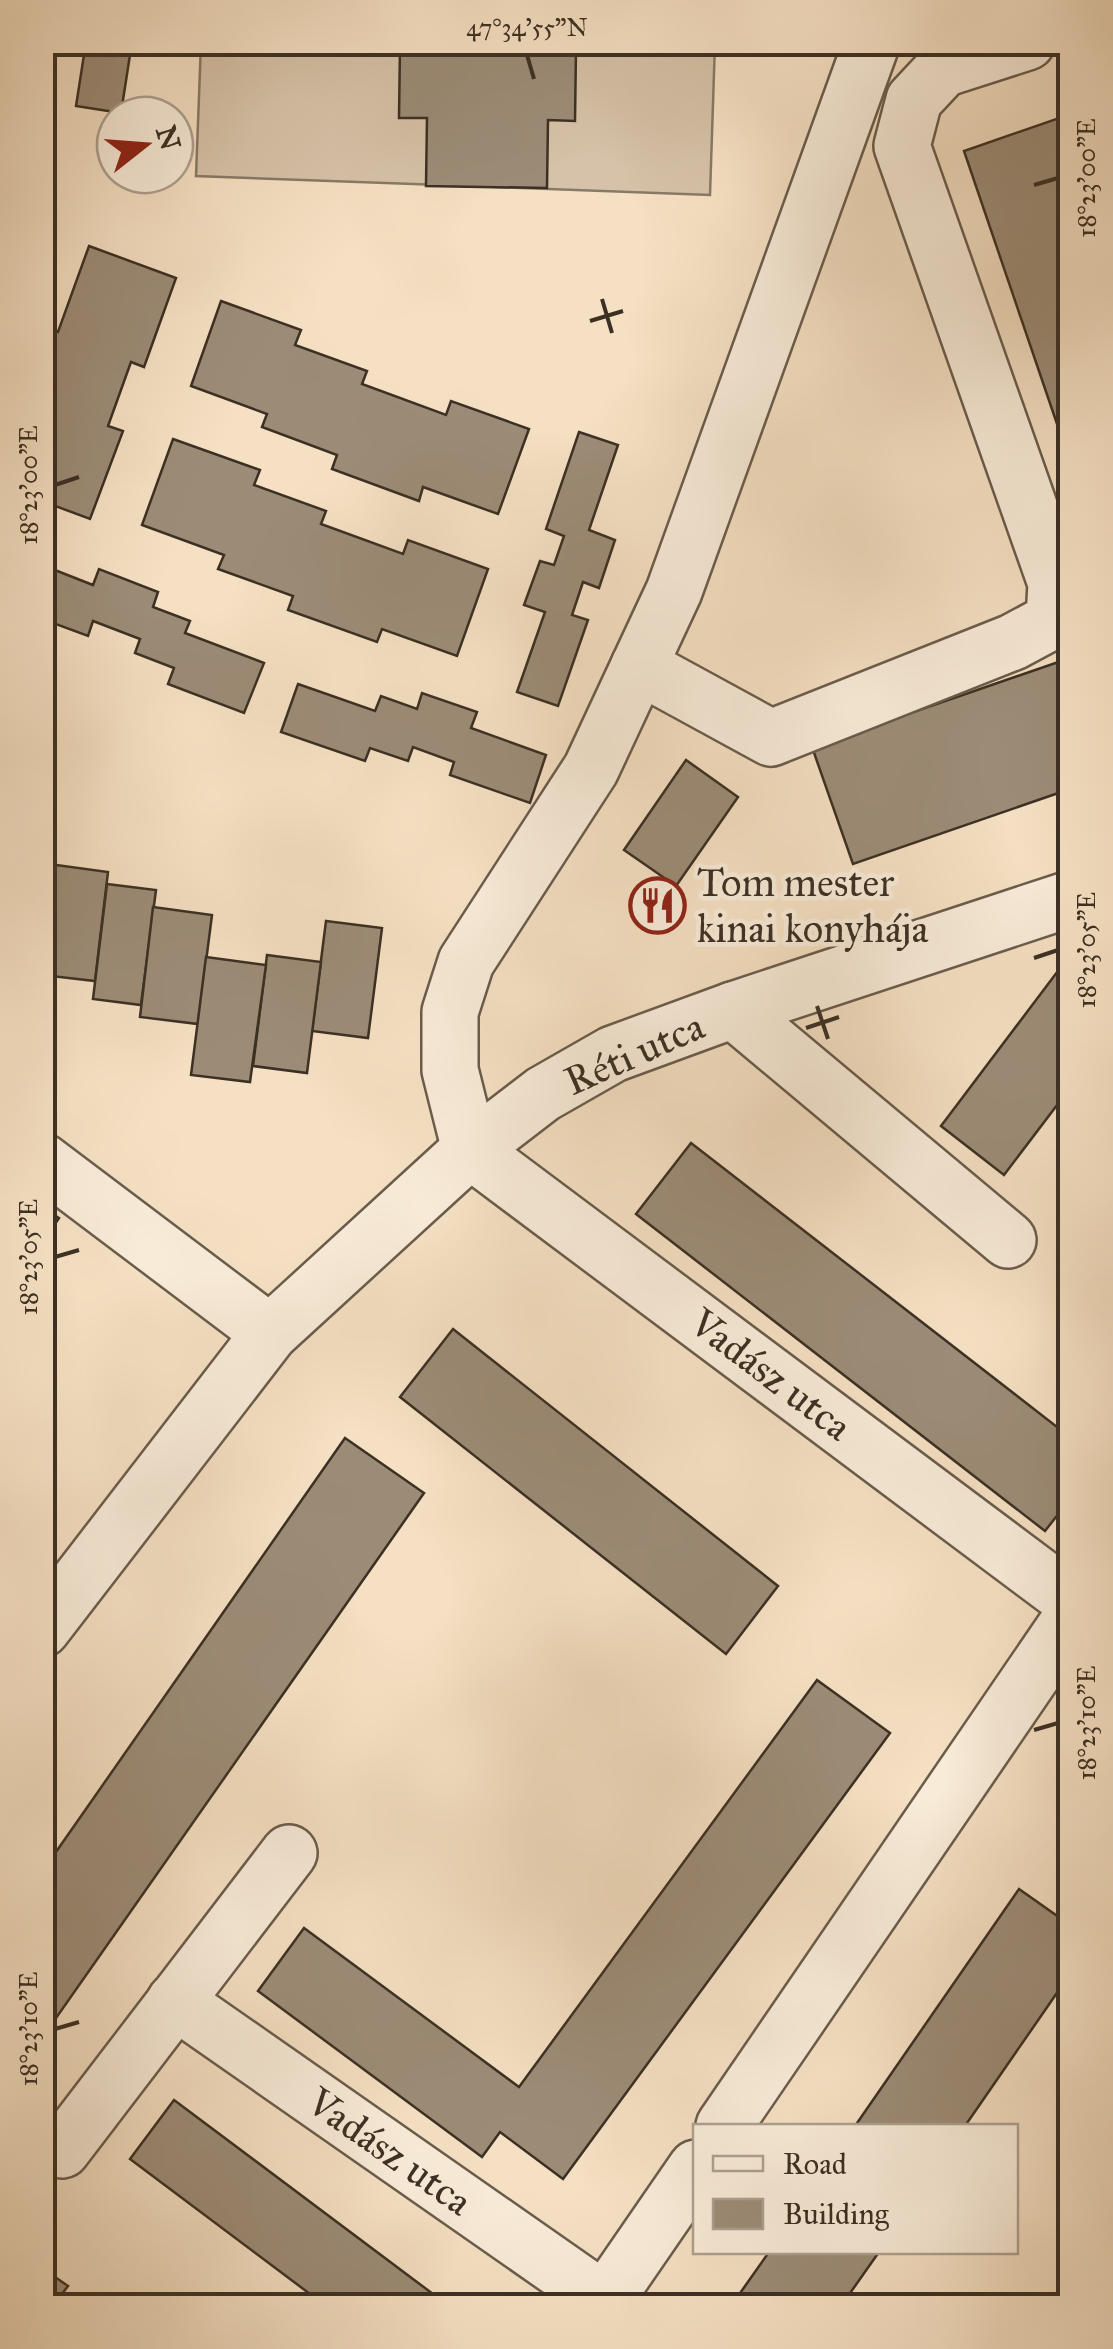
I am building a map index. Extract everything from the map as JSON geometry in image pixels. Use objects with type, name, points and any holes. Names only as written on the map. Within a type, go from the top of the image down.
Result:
[{"type":"street","points":[[470,1150],[450,1070],[450,1012],[466,962],[591,769],[674,591],[872,42]]},
{"type":"street","points":[[639,666],[771,738],[1013,642],[1054,620],[1056,583],[902,146],[914,100],[942,69],[1026,42]]},
{"type":"street","name":"Réti utca","points":[[42,1630],[270,1333],[470,1150],[544,1094],[612,1054],[1070,899]]},
{"type":"street","points":[[733,1010],[1008,1240]]},
{"type":"street","name":"Vadász utca","points":[[470,1150],[1070,1599]]},
{"type":"street","points":[[42,1161],[270,1333]]},
{"type":"street","points":[[725,2124],[1070,1620]]},
{"type":"street","points":[[62,2150],[289,1853]]},
{"type":"street","name":"Vadász utca","points":[[176,2001],[603,2304],[693,2172]]},
{"type":"shaded area","points":[[201,43],[715,43],[710,195],[196,176]]},
{"type":"building","points":[[86,42],[132,42],[124,95],[95,95],[95,109],[76,106]]},
{"type":"building","points":[[400,46],[576,49],[575,121],[548,120],[547,188],[426,186],[427,118],[399,118]]},
{"type":"building","points":[[1062,117],[1070,143],[1070,462],[964,151]]},
{"type":"building","points":[[89,246],[176,278],[144,367],[131,362],[108,426],[123,431],[90,519],[42,501],[42,326],[58,332]]},
{"type":"building","points":[[221,301],[301,330],[295,345],[367,371],[362,384],[446,415],[451,401],[529,429],[498,514],[423,487],[419,501],[332,469],[337,455],[262,427],[267,414],[191,386]]},
{"type":"building","points":[[579,432],[618,445],[589,530],[615,540],[599,588],[583,582],[572,615],[588,620],[558,706],[517,692],[545,612],[524,605],[540,561],[554,565],[564,536],[546,529]]},
{"type":"building","points":[[173,439],[260,470],[254,485],[326,511],[321,524],[403,554],[408,540],[488,569],[457,656],[382,629],[377,642],[288,610],[293,596],[218,569],[224,555],[142,525]]},
{"type":"building","points":[[42,565],[93,585],[99,569],[158,592],[153,607],[190,621],[185,633],[264,663],[244,713],[168,684],[174,668],[135,653],[140,639],[93,621],[88,636],[42,619]]},
{"type":"building","points":[[1070,658],[1070,789],[853,864],[812,747]]},
{"type":"building","points":[[298,684],[375,711],[381,696],[417,709],[422,693],[477,712],[471,728],[546,755],[530,803],[450,775],[454,762],[413,747],[408,761],[370,748],[365,761],[281,732]]},
{"type":"building","points":[[686,760],[738,797],[676,886],[624,850]]},
{"type":"building","points":[[42,820],[55,821],[42,916]]},
{"type":"building","points":[[49,864],[108,872],[95,981],[42,975],[42,916]]},
{"type":"building","points":[[107,884],[156,890],[141,1005],[93,999]]},
{"type":"building","points":[[153,907],[212,915],[198,1024],[140,1017]]},
{"type":"building","points":[[326,921],[382,928],[368,1038],[312,1031]]},
{"type":"building","points":[[267,955],[321,962],[307,1073],[253,1066]]},
{"type":"building","points":[[1070,955],[1070,1088],[1004,1175],[941,1126]]},
{"type":"building","points":[[206,957],[266,965],[250,1082],[191,1075]]},
{"type":"building","points":[[691,1143],[1070,1437],[1070,1499],[1045,1531],[636,1214]]},
{"type":"building","points":[[42,1207],[59,1218],[42,1243]]},
{"type":"building","points":[[453,1329],[778,1586],[726,1654],[400,1397]]},
{"type":"building","points":[[345,1438],[424,1493],[42,2038],[42,1872]]},
{"type":"building","points":[[817,1680],[890,1733],[563,2179],[500,2132],[482,2157],[258,1991],[304,1928],[519,2087]]},
{"type":"building","points":[[1019,1889],[1070,1925],[1070,1974],[966,2124],[856,2124]]},
{"type":"building","points":[[174,2100],[449,2306],[326,2306],[130,2159]]},
{"type":"building","points":[[768,2254],[878,2254],[841,2306],[731,2306]]},
{"type":"building","points":[[42,2268],[68,2286],[53,2306],[42,2306]]},
{"type":"place","name":"Tom mester kinai konyhája","points":[[658,905]]}]
